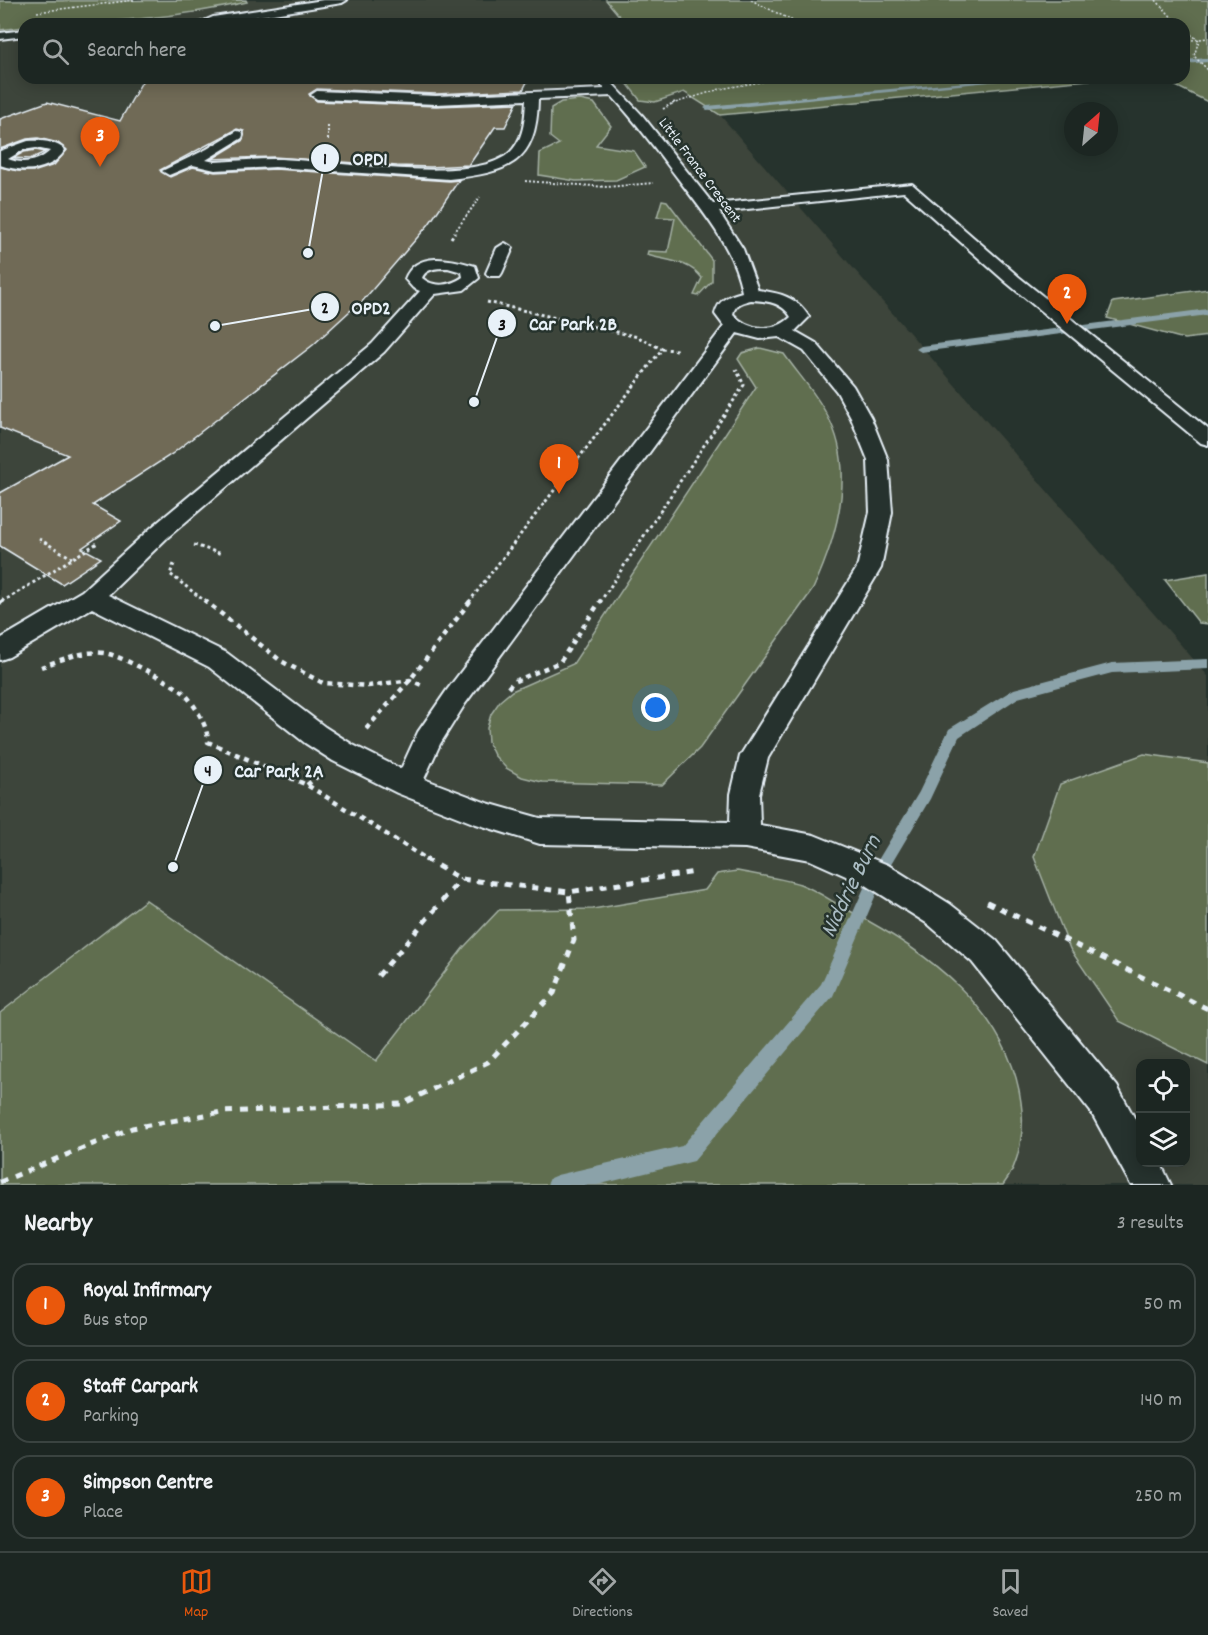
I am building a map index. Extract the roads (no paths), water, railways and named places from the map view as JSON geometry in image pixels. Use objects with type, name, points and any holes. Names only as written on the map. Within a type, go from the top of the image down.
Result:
[{"type":"lane","points":[[226,18],[342,0]]},
{"type":"lane","points":[[0,36],[18,34]]},
{"type":"lane","name":"Little France Crescent","points":[[608,84],[638,117],[720,222],[750,280],[752,295]]},
{"type":"lane","points":[[317,95],[436,100],[615,92]]},
{"type":"lane","points":[[193,160],[215,166],[275,163],[449,175],[488,169],[512,159],[529,137],[532,96]]},
{"type":"lane","points":[[169,171],[212,152],[237,135]]},
{"type":"lane","points":[[710,209],[913,192],[1051,312],[1208,439]]},
{"type":"lane","points":[[720,222],[913,192]]},
{"type":"lane","points":[[494,273],[505,248]]},
{"type":"lane","points":[[0,651],[91,597],[160,532],[378,348],[431,289],[446,289],[462,285],[471,278],[471,273],[465,266],[458,264],[432,264],[417,270],[413,279],[422,287],[431,289]]},
{"type":"lane","points":[[752,295],[785,300],[796,308],[801,317],[795,325],[782,331],[764,333],[745,330],[734,325],[724,314],[726,306],[735,299],[752,295]]},
{"type":"lane","points":[[407,785],[428,740],[456,698],[734,325]]},
{"type":"lane","points":[[745,835],[745,794],[754,756],[869,568],[881,512],[878,460],[861,418],[846,390],[810,347],[782,331]]},
{"type":"lane","points":[[91,597],[219,660],[315,735],[343,753],[407,785],[501,820],[540,831],[745,835],[814,848],[877,874],[939,914],[984,951],[1104,1099],[1152,1185]]},
{"type":"waterway","points":[[1190,62],[1208,60]]},
{"type":"waterway","points":[[707,108],[964,84]]},
{"type":"waterway","points":[[921,349],[1208,312]]},
{"type":"waterway","name":"Niddrie Burn","points":[[557,1185],[687,1154],[827,990],[877,875],[925,795],[954,733],[1014,694],[1112,668],[1208,664]]},
{"type":"place","name":"Simpson Centre","points":[[100,167]]},
{"type":"place","name":"OPD1","points":[[308,253]]},
{"type":"place","name":"Staff Carpark","points":[[1067,324]]},
{"type":"place","name":"OPD2","points":[[215,326]]},
{"type":"place","name":"Car Park 2B","points":[[474,402]]},
{"type":"place","name":"Royal Infirmary","points":[[559,494]]},
{"type":"place","name":"Car Park 2A","points":[[173,867]]}]
